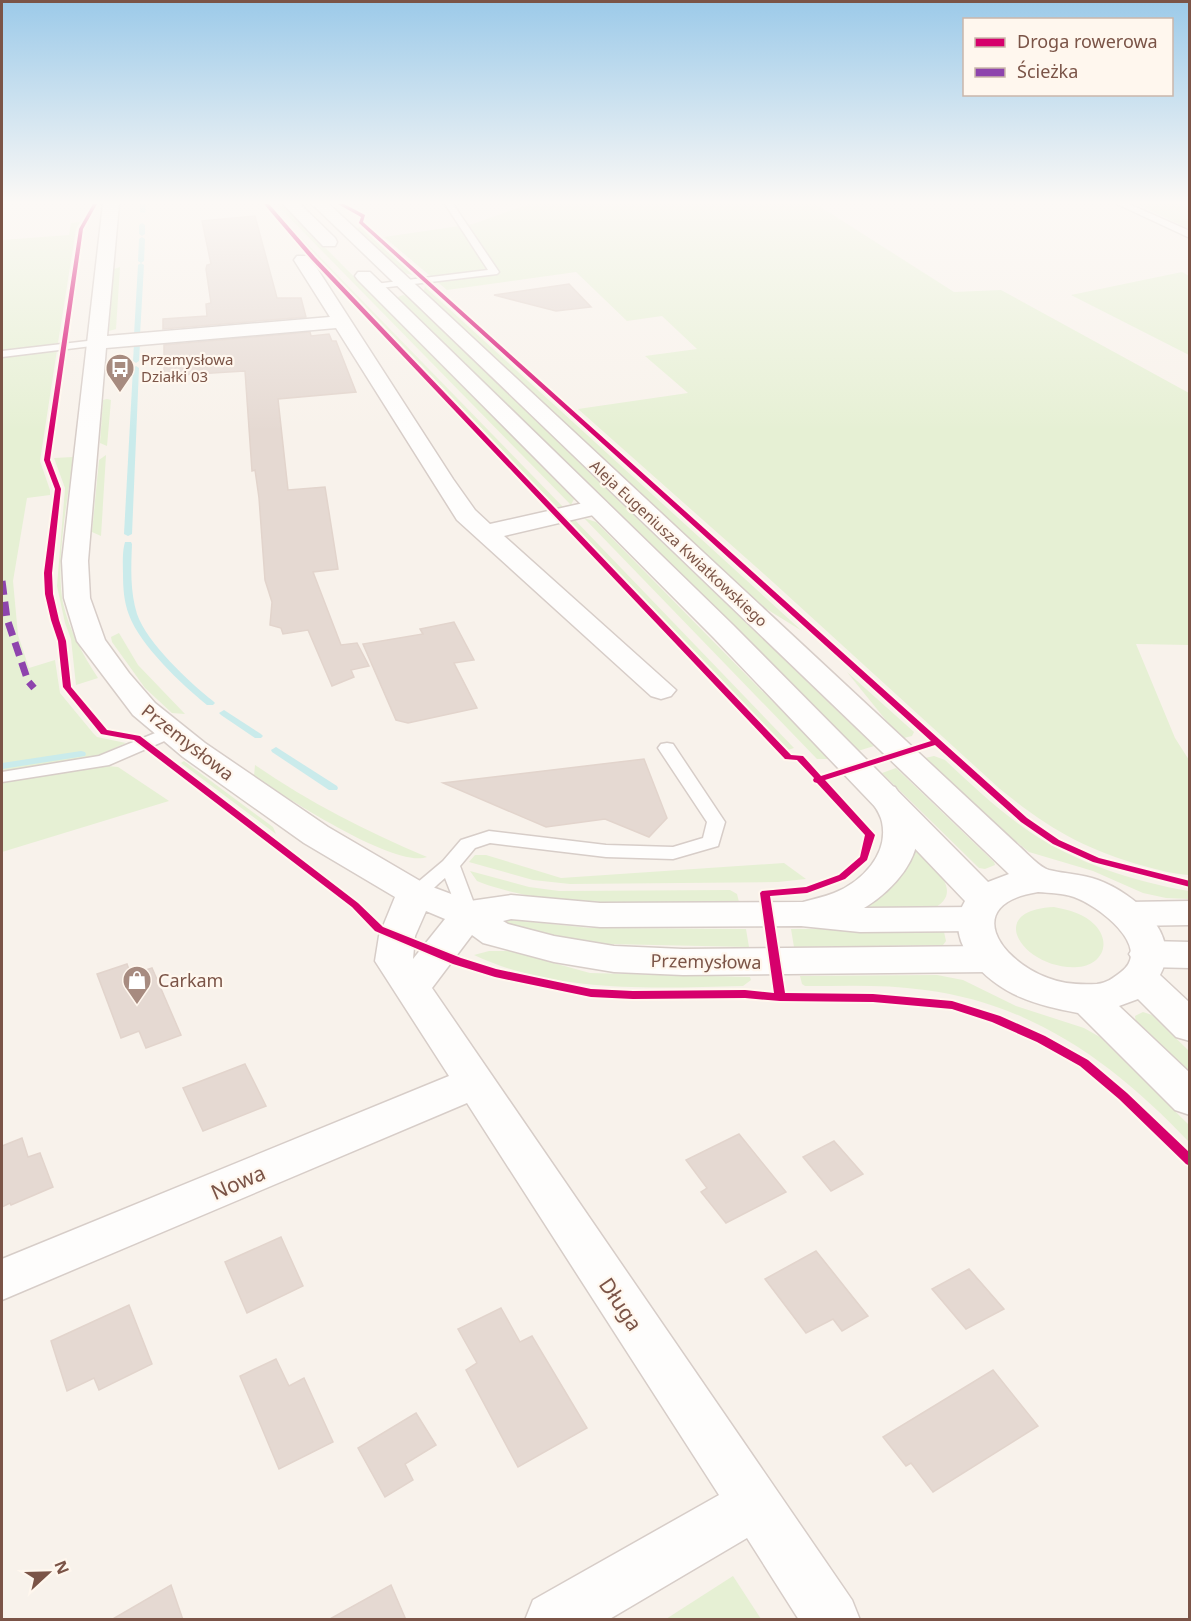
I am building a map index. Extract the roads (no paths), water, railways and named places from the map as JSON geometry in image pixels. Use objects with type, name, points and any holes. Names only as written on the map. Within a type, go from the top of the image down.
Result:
[{"type":"street","name":"Przemysłowa","points":[[103,280],[75,561],[77,598],[91,640],[104,660],[144,709],[170,732],[316,835],[415,893],[468,914],[496,934],[554,949],[614,958],[683,962],[989,959]]},
{"type":"street","points":[[315,280],[466,515],[661,690]]},
{"type":"street","name":"Aleja Eugeniusza Kwiatkowskiego","points":[[380,280],[1038,880]]},
{"type":"street","name":"Aleja Eugeniusza Kwiatkowskiego","points":[[384,280],[597,507],[883,794],[980,909]]},
{"type":"street","points":[[96,343],[341,322]]},
{"type":"street","points":[[485,533],[597,507]]},
{"type":"street","points":[[801,914],[848,901],[870,887],[890,867],[900,844],[899,821],[883,794]]},
{"type":"street","points":[[412,987],[468,914],[512,907],[600,915],[801,914],[860,920],[980,909],[1008,886],[1038,880],[1063,882],[1087,889],[1109,900],[1128,914],[1146,940],[1144,966],[1190,1027]]},
{"type":"street","name":"Długa","points":[[415,893],[397,936],[394,962],[832,1620]]},
{"type":"street","points":[[980,909],[977,938],[989,959],[1008,975],[1032,988],[1059,996],[1087,998],[1117,992],[1144,966],[1190,955]]},
{"type":"street","points":[[1128,914],[1190,913]]},
{"type":"street","points":[[1087,998],[1190,1099]]},
{"type":"street","name":"Nowa","points":[[2,1280],[474,1083]]},
{"type":"street","points":[[553,1620],[755,1504]]},
{"type":"lane","points":[[389,285],[432,280]]},
{"type":"lane","points":[[2,354],[96,343]]},
{"type":"lane","points":[[2,777],[103,761],[170,732]]},
{"type":"lane","points":[[415,893],[450,865],[468,844],[489,837],[606,850],[673,853],[711,842],[716,822],[667,748]]},
{"type":"lane","points":[[450,865],[468,914]]},
{"type":"waterway","points":[[137,335],[140,280]]},
{"type":"waterway","points":[[136,361],[137,344]]},
{"type":"waterway","points":[[128,534],[136,368]]},
{"type":"waterway","points":[[128,544],[128,589],[137,625],[167,662],[210,703]]},
{"type":"waterway","points":[[224,713],[258,736]]},
{"type":"waterway","points":[[276,750],[333,788]]},
{"type":"waterway","points":[[2,766],[81,754]]},
{"type":"place","name":"Przemysłowa Działki 03","points":[[120,394]]},
{"type":"place","name":"Carkam","points":[[137,1006]]}]
